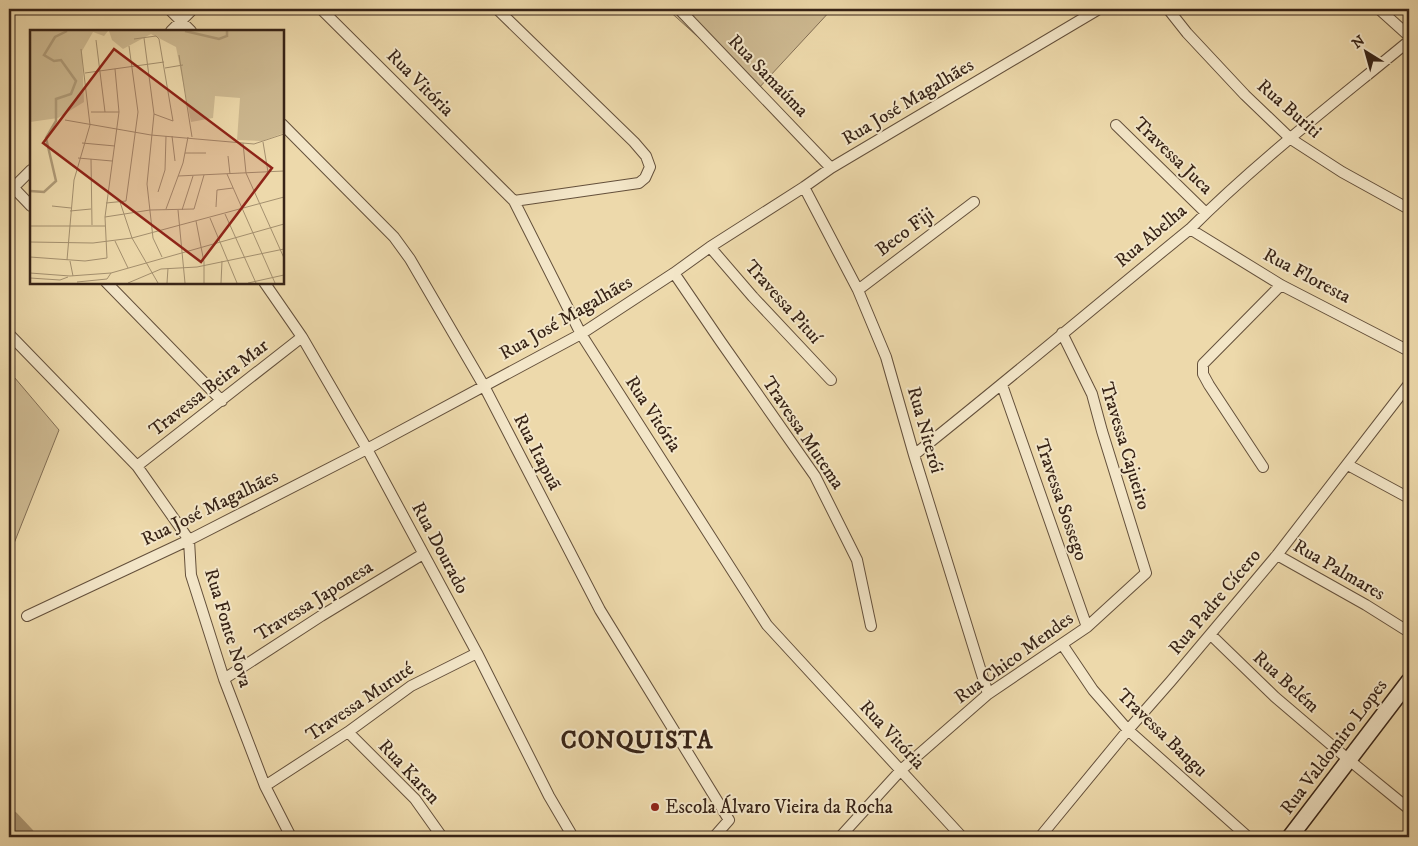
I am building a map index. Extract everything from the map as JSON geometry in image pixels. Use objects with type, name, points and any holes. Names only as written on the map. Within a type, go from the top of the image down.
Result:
[{"type":"street","points":[[169,9],[191,30]]},
{"type":"street","points":[[172,30],[193,9]]},
{"type":"street","name":"Rua Vitória","points":[[321,9],[514,201],[581,334],[766,625],[962,837]]},
{"type":"street","points":[[497,9],[634,142],[646,156],[650,168],[645,178],[639,183],[514,201]]},
{"type":"street","name":"Rua Samaúma","points":[[679,9],[831,168]]},
{"type":"street","name":"Rua José Magalhães","points":[[27,616],[188,540],[367,449],[581,334],[831,168],[1098,9]]},
{"type":"street","name":"Rua Buriti","points":[[1168,9],[1206,54],[1291,139],[1342,172],[1409,209]]},
{"type":"street","points":[[1379,9],[1409,36]]},
{"type":"street","name":"Rua Abelha","points":[[914,455],[1002,385],[1062,333],[1190,229],[1291,139],[1409,41]]},
{"type":"street","name":"Travessa Juca","points":[[1116,125],[1206,213]]},
{"type":"street","name":"Rua Itapuã","points":[[284,126],[394,238],[410,259],[431,293],[484,386],[600,610],[729,820],[714,837]]},
{"type":"street","points":[[30,171],[10,188],[30,205]]},
{"type":"street","name":"Rua Niterói","points":[[804,187],[858,290],[886,357],[914,455],[988,694]]},
{"type":"street","name":"Beco Fiji","points":[[858,290],[974,202]]},
{"type":"street","name":"Rua Floresta","points":[[1190,229],[1281,285],[1409,351]]},
{"type":"street","name":"Travessa Pituí","points":[[710,247],[753,297],[831,380]]},
{"type":"street","name":"Travessa Mutema","points":[[674,273],[815,476],[857,560],[871,626]]},
{"type":"street","points":[[108,284],[222,401]]},
{"type":"street","name":"Rua Dourado","points":[[265,284],[302,337],[367,449],[477,653],[549,796],[573,837]]},
{"type":"street","points":[[1263,467],[1209,385],[1203,374],[1203,364],[1281,285]]},
{"type":"street","name":"Travessa Cajueiro","points":[[1062,333],[1092,394],[1146,572]]},
{"type":"street","name":"Rua Fonte Nova","points":[[9,334],[137,466],[188,540],[191,574],[224,679],[265,786],[291,837]]},
{"type":"street","name":"Travessa Beira Mar","points":[[137,466],[302,337]]},
{"type":"street","name":"Rua Padre Cícero","points":[[1040,837],[1277,555],[1409,384]]},
{"type":"street","name":"Travessa Sossego","points":[[1002,385],[1086,627]]},
{"type":"street","points":[[1348,465],[1409,498]]},
{"type":"street","name":"Travessa Japonesa","points":[[224,679],[321,616],[423,554]]},
{"type":"street","name":"Rua Palmares","points":[[1277,555],[1366,604],[1409,632]]},
{"type":"street","name":"Rua Chico Mendes","points":[[840,837],[901,770],[988,694],[1086,627],[1146,572]]},
{"type":"street","name":"Rua Belém","points":[[1211,635],[1275,697],[1409,809]]},
{"type":"street","name":"Travessa Bangu","points":[[1062,644],[1093,690],[1128,730],[1248,837]]},
{"type":"street","name":"Travessa Muruté","points":[[265,786],[348,732],[411,686],[477,653]]},
{"type":"street","name":"Rua Valdomiro Lopes","points":[[1290,837],[1409,681]]},
{"type":"street","name":"Rua Karen","points":[[348,732],[415,799],[442,837]]},
{"type":"shaded area","points":[[667,9],[832,9],[757,90]]},
{"type":"shaded area","points":[[9,371],[59,430],[9,556]]},
{"type":"waterway","points":[[9,820],[25,837]]},
{"type":"place","name":"Escola Álvaro Vieira da Rocha","points":[[655,807]]},
{"type":"district","name":"CONQUISTA","points":[[637,741]]}]
